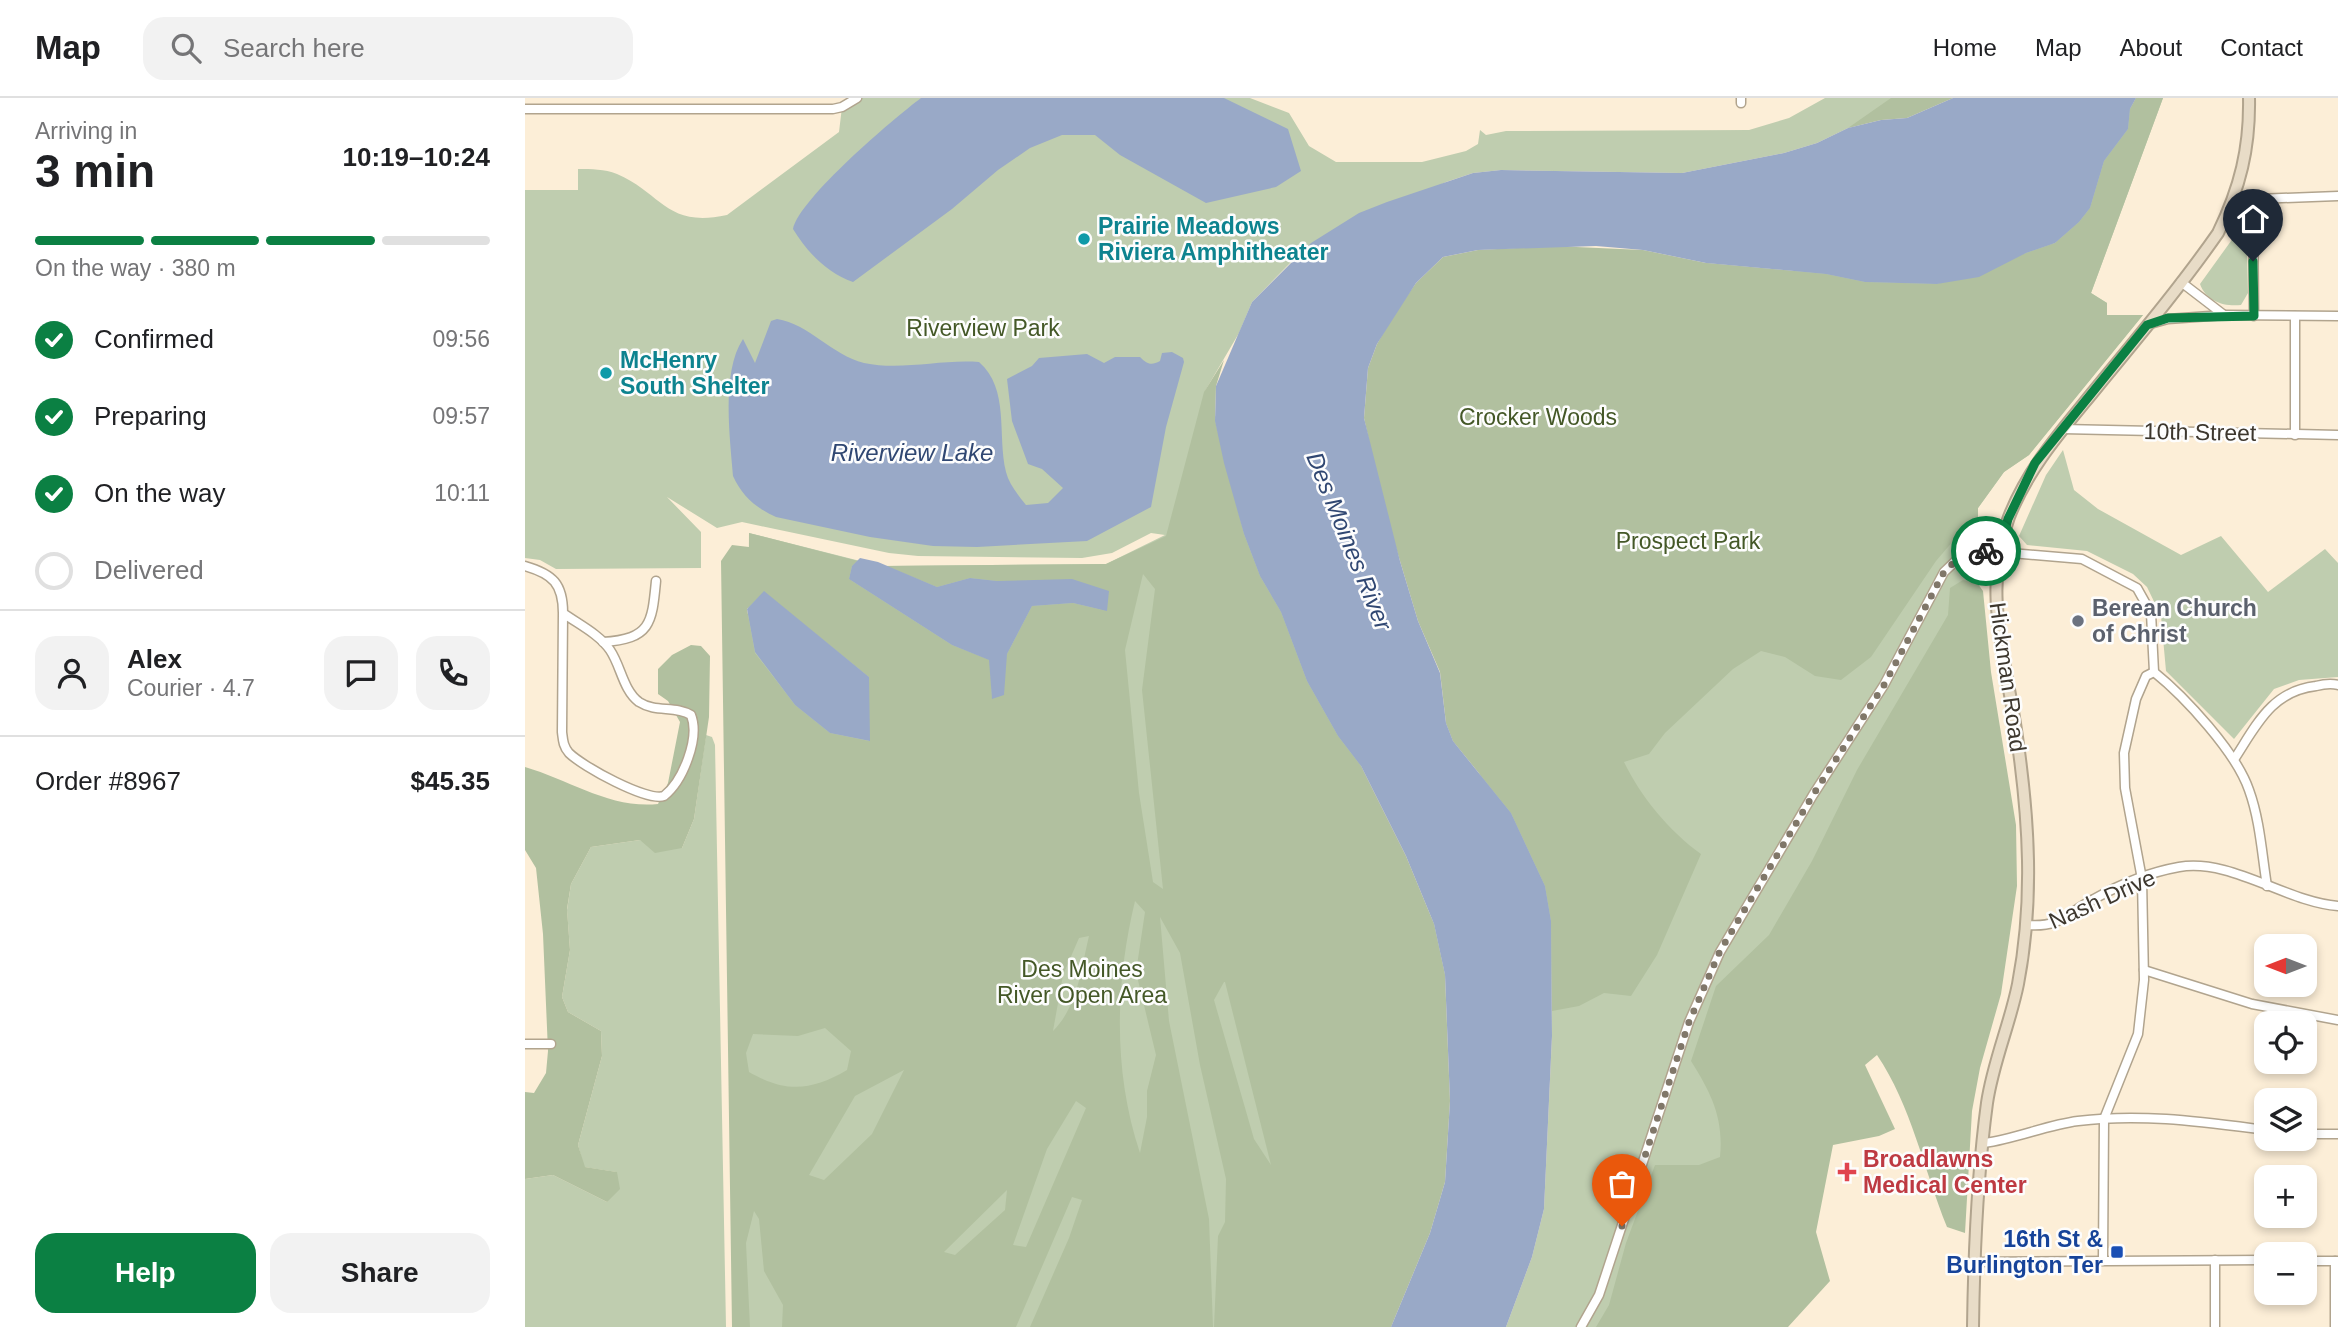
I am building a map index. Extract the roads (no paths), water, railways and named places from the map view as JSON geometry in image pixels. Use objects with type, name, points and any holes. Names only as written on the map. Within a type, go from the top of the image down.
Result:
[{"type":"main road","name":"Hickman Road","points":[[1973,1327],[1974,1262],[1984,1143],[1994,1070],[2018,985],[2027,925],[2027,815],[2017,734],[1996,617],[1995,584],[1999,552],[2008,519],[2035,463],[2218,233],[2234,201],[2247,152],[2249,98]]},
{"type":"street","points":[[563,98],[563,109]]},
{"type":"street","points":[[731,98],[731,109]]},
{"type":"street","points":[[525,109],[833,108],[842,107],[857,98]]},
{"type":"street","points":[[2254,316],[2253,206],[2262,197],[2338,196]]},
{"type":"street","points":[[2181,282],[2224,315]]},
{"type":"street","points":[[2147,325],[2168,318],[2224,315],[2338,316]]},
{"type":"street","points":[[2295,316],[2295,435]]},
{"type":"street","name":"10th Street","points":[[2063,429],[2338,435]]},
{"type":"street","points":[[1581,1327],[1599,1295],[1689,1022],[1726,940],[1813,795],[1884,685],[1944,572],[1963,554],[1976,550],[2082,559],[2137,588],[2151,613],[2154,672],[2235,758],[2253,803],[2267,886]]},
{"type":"street","points":[[525,566],[556,581],[561,588],[563,743],[570,754],[617,781],[649,796],[659,798],[669,793],[692,743],[695,730],[691,715],[681,710],[647,706],[637,700],[603,642],[563,613]]},
{"type":"street","points":[[603,642],[628,640],[645,630],[652,620],[656,581]]},
{"type":"street","points":[[2103,1260],[2104,1119],[2137,1034],[2144,970],[2142,879],[2125,788],[2124,754],[2136,699],[2146,676],[2154,672]]},
{"type":"street","points":[[2235,758],[2267,709],[2283,695],[2311,686],[2338,685]]},
{"type":"street","name":"Nash Drive","points":[[2027,925],[2059,923],[2093,899],[2180,867],[2201,866],[2221,870],[2315,902],[2338,906]]},
{"type":"street","points":[[2144,970],[2252,1004],[2338,1020]]},
{"type":"street","points":[[525,1044],[551,1044]]},
{"type":"street","points":[[1984,1143],[2075,1122],[2104,1119],[2176,1118],[2254,1128]]},
{"type":"street","points":[[2317,1134],[2338,1134]]},
{"type":"street","points":[[2215,1260],[2215,1327]]},
{"type":"street","points":[[1974,1262],[2254,1261]]},
{"type":"street","points":[[2317,1261],[2337,1261],[2335,1327]]},
{"type":"water","points":[[921,98],[1224,98],[1288,129],[1301,171],[1276,187],[1206,203],[1120,155],[1095,135],[1062,135],[1030,148],[998,170],[952,209],[853,282],[819,261],[793,229],[799,215],[829,179]]},
{"type":"water","name":"Des Moines River","points":[[1953,98],[2136,98],[2130,109],[2128,129],[2104,161],[2090,208],[2079,222],[2055,243],[2026,253],[1979,277],[1937,284],[1865,282],[1826,274],[1706,263],[1643,250],[1596,246],[1478,250],[1443,257],[1416,283],[1377,344],[1368,368],[1364,418],[1400,561],[1418,621],[1440,673],[1446,723],[1453,741],[1511,813],[1545,886],[1551,921],[1552,1036],[1544,1209],[1532,1257],[1506,1327],[1391,1327],[1430,1233],[1445,1182],[1450,1101],[1445,975],[1434,924],[1406,856],[1361,766],[1338,736],[1307,681],[1281,612],[1260,576],[1244,534],[1215,421],[1216,386],[1252,302],[1311,243],[1359,213],[1473,173],[1501,170],[1682,173],[1784,153],[1817,143],[1848,128],[1881,120],[1907,118]]},
{"type":"water","name":"Riverview Lake","points":[[777,319],[800,327],[841,353],[864,363],[893,366],[979,362],[989,373],[999,399],[1007,476],[1026,505],[1048,503],[1063,488],[1042,469],[1028,464],[1012,421],[1007,379],[1032,366],[1039,358],[1087,354],[1104,363],[1115,357],[1140,357],[1152,364],[1160,361],[1162,353],[1172,352],[1183,358],[1184,362],[1166,427],[1151,507],[1087,541],[977,547],[933,546],[870,537],[776,517],[745,495],[733,476],[729,387],[736,353],[743,339],[755,363],[771,321]]},
{"type":"water","points":[[860,558],[878,562],[937,587],[970,578],[997,581],[1072,579],[1109,591],[1107,611],[1073,603],[1032,606],[1007,654],[1004,695],[992,699],[989,660],[952,645],[849,579],[852,566]]},
{"type":"water","points":[[764,591],[869,677],[870,741],[830,733],[795,705],[755,652],[747,609]]},
{"type":"place","name":"Prairie Meadows Riviera Amphitheater","points":[[1084,239]]},
{"type":"place","name":"McHenry South Shelter","points":[[606,373]]},
{"type":"place","name":"Berean Church of Christ","points":[[2078,621]]},
{"type":"place","name":"Broadlawns Medical Center","points":[[1847,1172]]},
{"type":"place","name":"16th St & Burlington Ter","points":[[2117,1252]]},
{"type":"park label","name":"Riverview Park","points":[[983,328]]},
{"type":"park label","name":"Crocker Woods","points":[[1538,417]]},
{"type":"park label","name":"Prospect Park","points":[[1688,541]]},
{"type":"park label","name":"Des Moines River Open Area","points":[[1082,982]]}]
